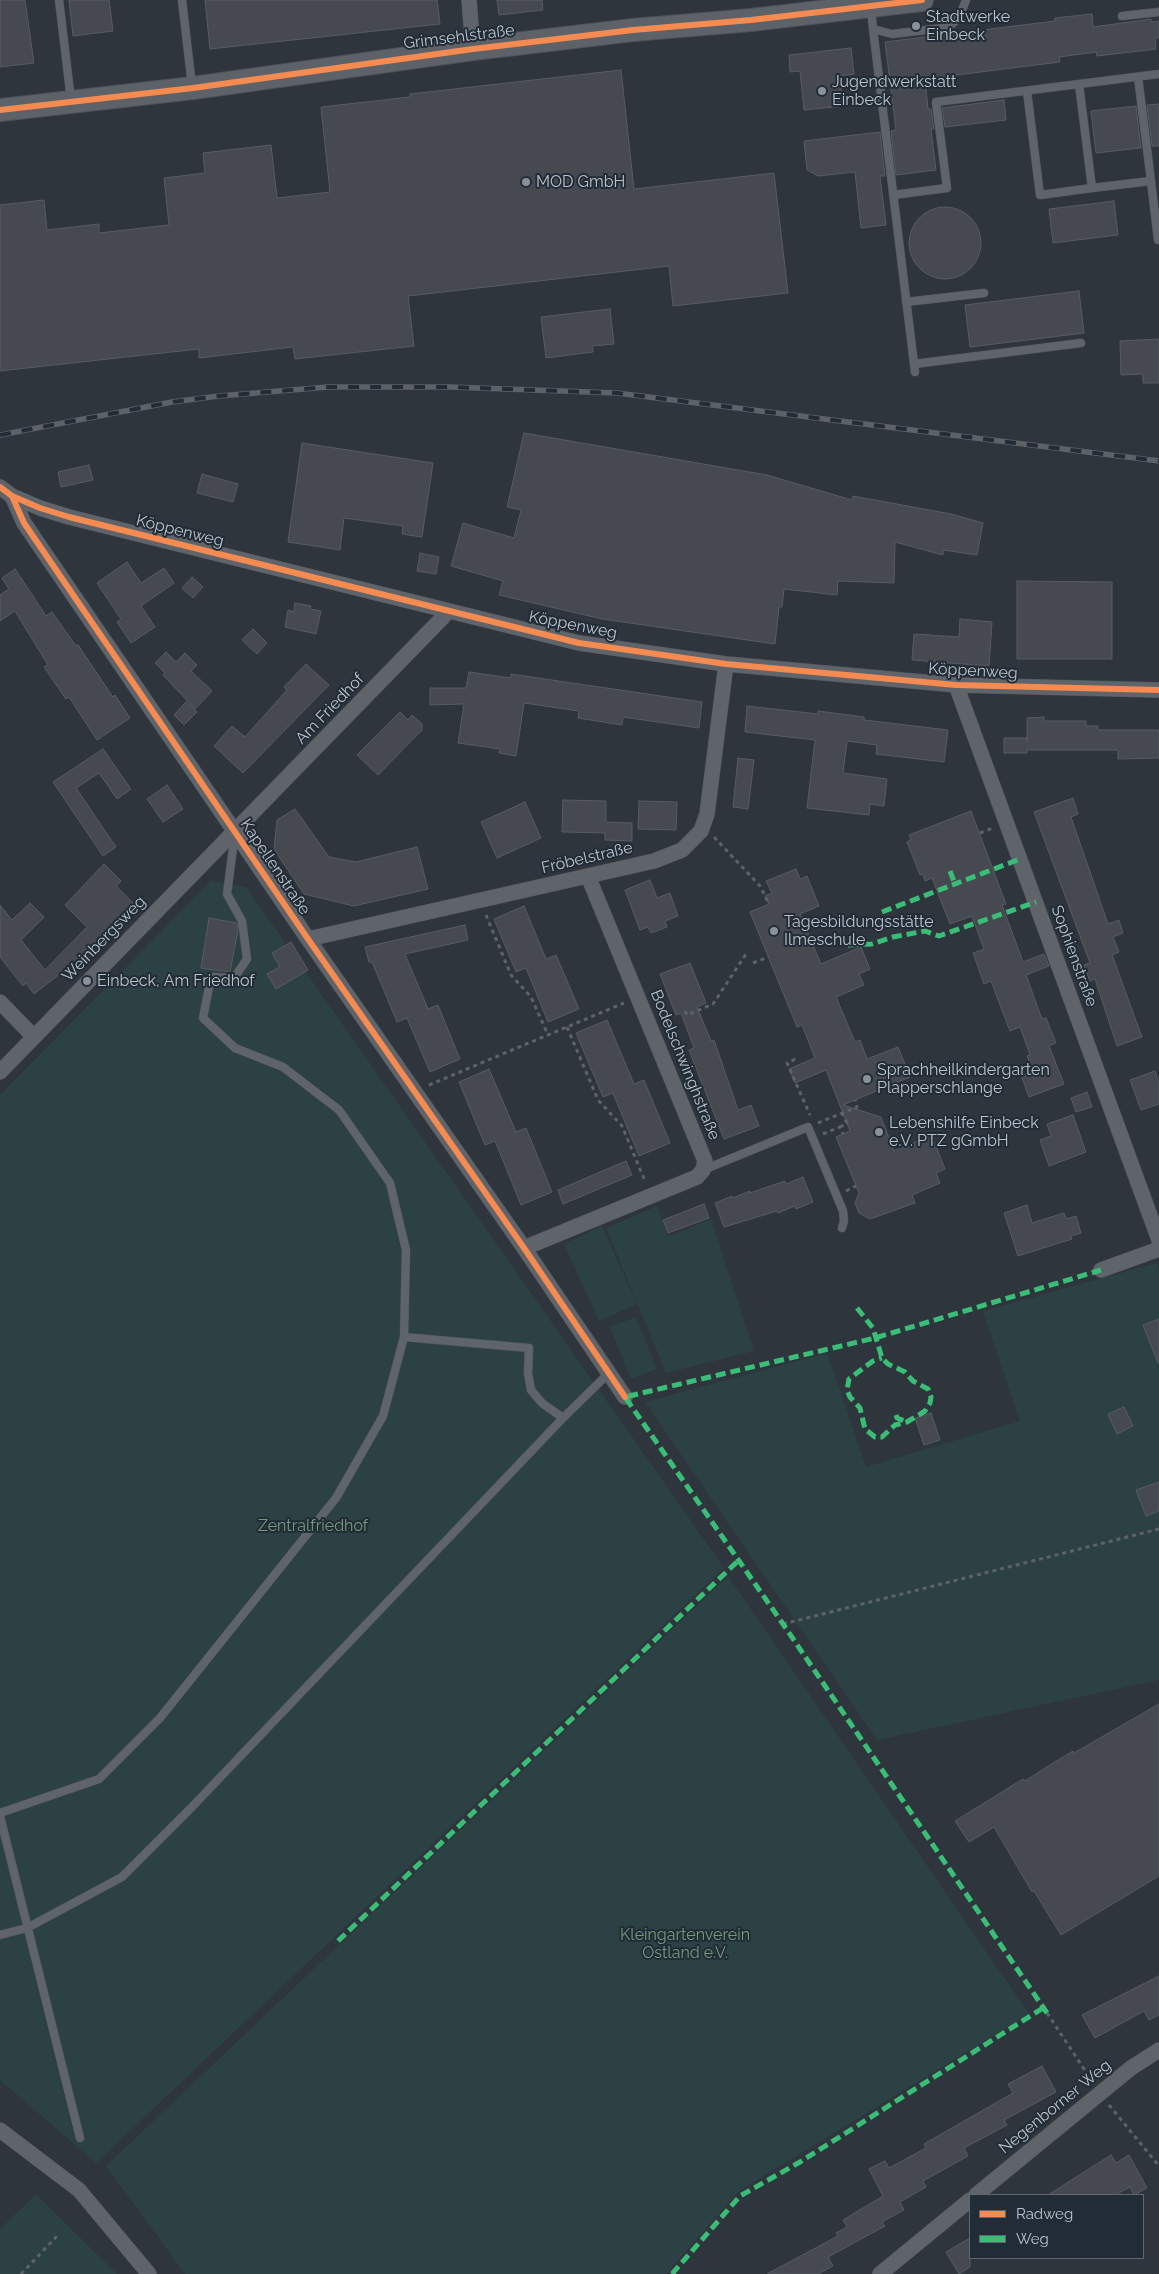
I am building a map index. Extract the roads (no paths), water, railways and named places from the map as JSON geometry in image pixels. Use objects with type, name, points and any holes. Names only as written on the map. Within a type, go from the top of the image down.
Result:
[{"type":"main road","name":"Grimsehlstraße","points":[[0,110],[193,88],[473,49],[922,0]]},
{"type":"street","points":[[469,0],[473,49]]},
{"type":"street","name":"Köppenweg","points":[[6,492],[40,508],[69,517],[579,643],[726,664],[956,685],[1159,690]]},
{"type":"street","name":"Kapellenstraße","points":[[6,492],[24,524],[625,1397]]},
{"type":"street","name":"Am Friedhof","points":[[235,831],[449,611]]},
{"type":"street","name":"Fröbelstraße","points":[[308,939],[588,876],[669,856],[688,846],[701,830],[707,814],[726,664]]},
{"type":"street","name":"Sophienstraße","points":[[956,685],[1159,1240]]},
{"type":"street","name":"Weinbergsweg","points":[[0,1072],[235,831]]},
{"type":"street","name":"Bodelschwinghstraße","points":[[588,876],[705,1161],[704,1170]]},
{"type":"street","points":[[0,1002],[34,1037]]},
{"type":"street","points":[[524,1248],[697,1177],[704,1170]]},
{"type":"street","points":[[1101,1270],[1159,1249]]},
{"type":"street","name":"Negenborner Weg","points":[[977,2194],[1130,2068],[1159,2050]]},
{"type":"street","points":[[0,2130],[79,2190],[149,2274]]},
{"type":"street","points":[[880,2274],[969,2201]]},
{"type":"lane","points":[[59,0],[71,102]]},
{"type":"lane","points":[[182,0],[193,88]]},
{"type":"lane","points":[[873,29],[892,34],[943,28],[959,18],[966,0]]},
{"type":"lane","points":[[871,6],[914,368],[1080,343]]},
{"type":"lane","points":[[1122,16],[1159,12]]},
{"type":"lane","points":[[892,195],[947,188],[936,102],[1159,74]]},
{"type":"lane","points":[[1138,77],[1158,240]]},
{"type":"lane","points":[[1079,84],[1092,188]]},
{"type":"lane","points":[[1027,91],[1040,195],[1151,180]]},
{"type":"lane","points":[[906,302],[984,293]]},
{"type":"lane","points":[[80,2138],[0,1815],[99,1779],[160,1718],[336,1498],[383,1416],[404,1337],[406,1250],[390,1183],[339,1110],[283,1067],[235,1048],[203,1018],[211,977],[234,978],[247,959],[242,921],[227,894],[235,831]]},
{"type":"lane","points":[[704,1170],[811,1126],[813,1138],[843,1211],[844,1221],[842,1228]]},
{"type":"lane","points":[[404,1337],[529,1348],[528,1373],[532,1390],[542,1403],[563,1418]]},
{"type":"lane","points":[[0,1935],[28,1928],[122,1878],[197,1802],[563,1418],[609,1373]]},
{"type":"railway","points":[[0,435],[172,402],[219,396],[328,387],[450,387],[617,393],[1159,461]]},
{"type":"place","name":"Stadtwerke Einbeck","points":[[916,26]]},
{"type":"place","name":"Jugendwerkstatt Einbeck","points":[[822,91]]},
{"type":"place","name":"MOD GmbH","points":[[526,182]]},
{"type":"place","name":"Tagesbildungsstätte Ilmeschule","points":[[774,931]]},
{"type":"place","name":"Einbeck, Am Friedhof","points":[[87,981]]},
{"type":"place","name":"Sprachheilkindergarten Plapperschlange","points":[[867,1079]]},
{"type":"place","name":"Lebenshilfe Einbeck e.V. PTZ gGmbH","points":[[879,1132]]},
{"type":"park label","name":"Zentralfriedhof","points":[[313,1526]]},
{"type":"park label","name":"Kleingartenverein Ostland e.V.","points":[[685,1944]]}]
